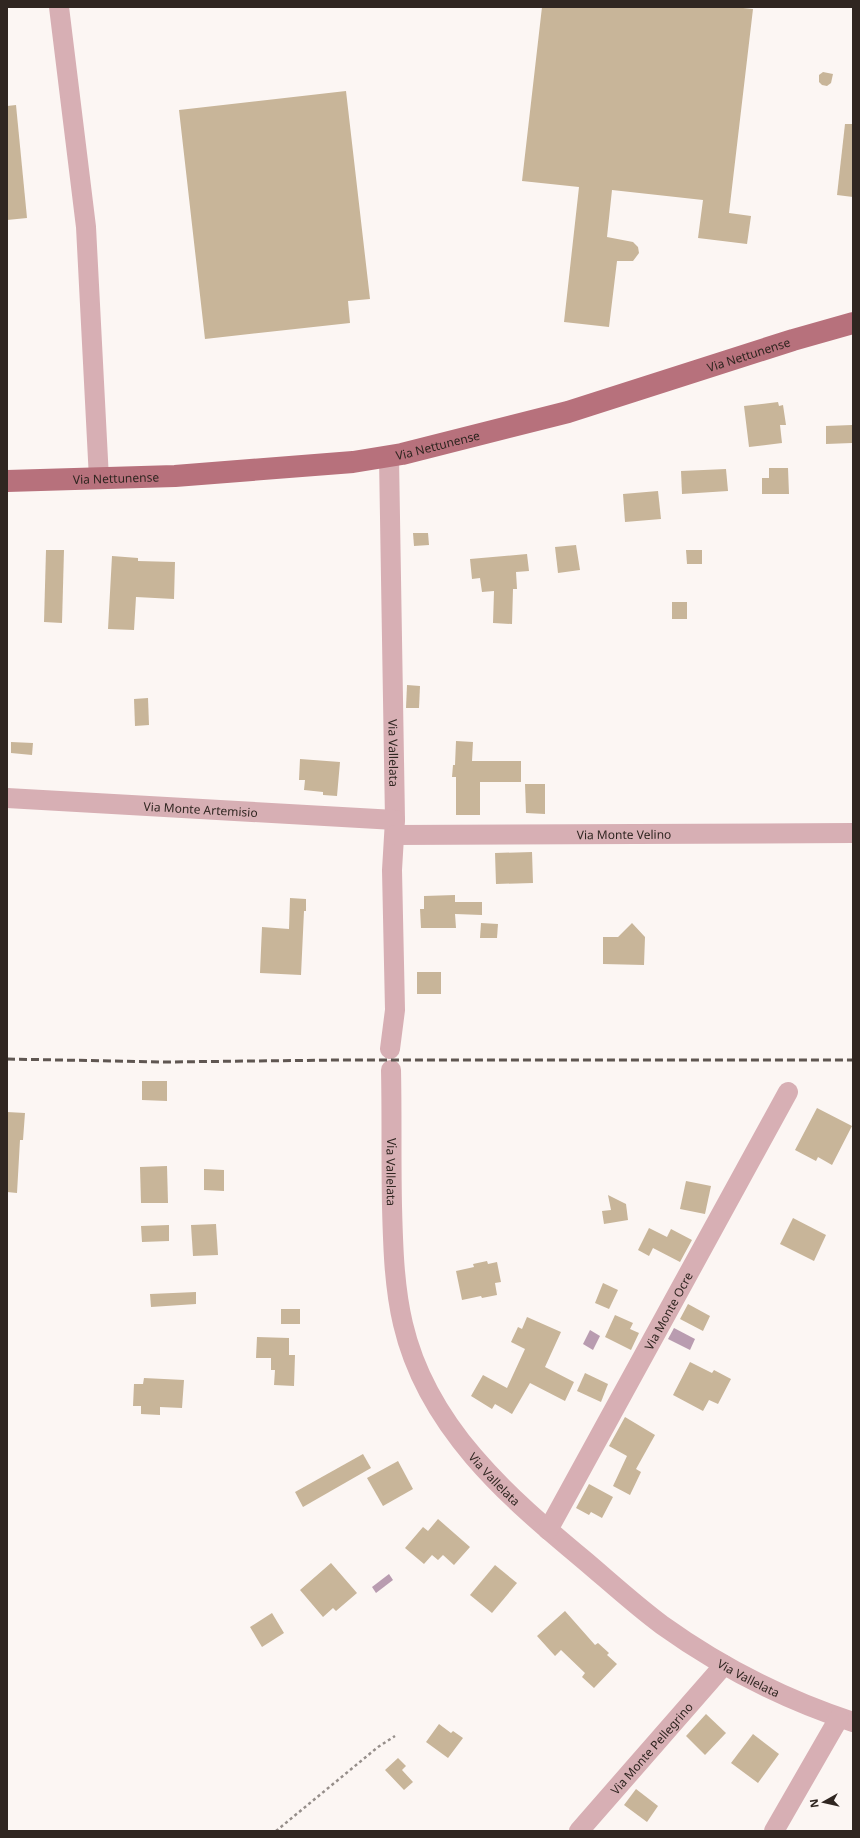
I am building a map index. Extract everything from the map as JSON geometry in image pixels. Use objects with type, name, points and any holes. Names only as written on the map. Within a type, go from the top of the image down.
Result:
[{"type":"main road","name":"Via Nettunense","points":[[7,481],[99,479],[198,474],[353,462],[389,457],[568,412],[793,340],[853,323]]},
{"type":"street","points":[[59,7],[86,227],[99,479]]},
{"type":"street","name":"Via Vallelata","points":[[389,457],[395,828],[392,870],[395,1010],[390,1049]]},
{"type":"street","name":"Via Monte Artemisio","points":[[7,798],[395,828]]},
{"type":"street","name":"Via Monte Velino","points":[[395,828],[853,832]]},
{"type":"street","name":"Via Vallelata","points":[[391,1070],[393,1254],[403,1325],[423,1381],[455,1434],[485,1472],[519,1505],[651,1616],[688,1643],[755,1683],[846,1720]]},
{"type":"street","name":"Via Monte Ocre","points":[[548,1530],[788,1092]]},
{"type":"street","name":"Via Monte Pellegrino","points":[[579,1831],[724,1665]]},
{"type":"street","points":[[774,1831],[846,1720]]},
{"type":"path","points":[[276,1831],[378,1747],[396,1736]]},
{"type":"shaded area","points":[[674,1328],[695,1339],[690,1350],[668,1339]]},
{"type":"shaded area","points":[[590,1330],[600,1336],[593,1350],[583,1344]]},
{"type":"shaded area","points":[[389,1574],[393,1580],[376,1593],[372,1587]]},
{"type":"building","points":[[542,7],[733,7],[753,9],[729,213],[751,216],[747,244],[698,238],[703,200],[612,190],[607,237],[633,242],[638,247],[639,253],[633,261],[617,261],[609,327],[564,322],[579,187],[522,181]]},
{"type":"building","points":[[823,72],[833,74],[831,83],[827,86],[822,85],[819,82],[819,75]]},
{"type":"building","points":[[346,91],[370,299],[348,301],[350,323],[205,339],[179,110]]},
{"type":"building","points":[[16,105],[27,218],[7,220],[7,106]]},
{"type":"building","points":[[845,124],[853,124],[853,197],[837,195]]},
{"type":"building","points":[[778,402],[779,406],[783,405],[786,425],[780,425],[782,443],[749,447],[744,406]]},
{"type":"building","points":[[852,425],[852,443],[826,444],[826,426]]},
{"type":"building","points":[[769,468],[788,468],[789,494],[762,494],[762,478],[769,478]]},
{"type":"building","points":[[726,469],[728,491],[682,494],[681,471]]},
{"type":"building","points":[[658,491],[661,519],[625,522],[623,494]]},
{"type":"building","points":[[413,533],[428,533],[429,545],[414,546]]},
{"type":"building","points":[[576,545],[580,570],[558,573],[555,547]]},
{"type":"building","points":[[46,550],[64,550],[62,623],[44,622]]},
{"type":"building","points":[[686,550],[702,550],[702,564],[687,564]]},
{"type":"building","points":[[527,554],[529,571],[516,572],[517,589],[513,589],[512,624],[493,623],[494,591],[482,592],[480,578],[472,579],[470,559]]},
{"type":"building","points":[[112,556],[138,558],[138,561],[175,562],[174,599],[136,597],[134,630],[108,629]]},
{"type":"building","points":[[672,602],[687,602],[687,619],[672,619]]},
{"type":"building","points":[[407,685],[420,686],[419,708],[406,708]]},
{"type":"building","points":[[148,698],[149,725],[135,726],[134,699]]},
{"type":"building","points":[[456,741],[473,742],[472,761],[521,761],[521,782],[480,782],[480,815],[456,815],[456,777],[452,777],[453,765],[455,765]]},
{"type":"building","points":[[11,742],[33,743],[32,755],[11,753]]},
{"type":"building","points":[[300,759],[340,762],[337,796],[323,795],[323,792],[304,790],[305,780],[299,780]]},
{"type":"building","points":[[525,784],[545,784],[545,814],[526,813]]},
{"type":"building","points":[[532,852],[533,883],[496,884],[495,853]]},
{"type":"building","points":[[455,895],[455,902],[482,902],[482,915],[455,914],[456,928],[421,928],[420,909],[424,909],[424,896]]},
{"type":"building","points":[[290,898],[306,899],[306,911],[304,911],[301,975],[260,973],[262,927],[289,929]]},
{"type":"building","points":[[481,923],[498,924],[497,938],[480,938]]},
{"type":"building","points":[[632,923],[645,937],[644,965],[603,964],[603,937],[618,937]]},
{"type":"building","points":[[417,972],[441,972],[441,994],[417,994]]},
{"type":"building","points":[[142,1081],[167,1081],[167,1101],[142,1100]]},
{"type":"building","points":[[817,1108],[852,1126],[832,1165],[818,1157],[816,1161],[795,1150]]},
{"type":"building","points":[[7,1112],[25,1113],[23,1140],[20,1140],[17,1193],[7,1192]]},
{"type":"building","points":[[167,1166],[168,1203],[141,1203],[140,1167]]},
{"type":"building","points":[[204,1169],[224,1170],[224,1191],[204,1190]]},
{"type":"building","points":[[686,1181],[711,1186],[705,1214],[680,1209]]},
{"type":"building","points":[[608,1195],[626,1204],[628,1220],[604,1224],[602,1211],[611,1210]]},
{"type":"building","points":[[793,1218],[826,1235],[814,1261],[780,1244]]},
{"type":"building","points":[[216,1224],[218,1255],[193,1256],[191,1225]]},
{"type":"building","points":[[169,1225],[169,1241],[142,1242],[141,1226]]},
{"type":"building","points":[[649,1228],[667,1237],[671,1229],[692,1240],[680,1262],[653,1248],[649,1256],[638,1250]]},
{"type":"building","points":[[487,1261],[488,1264],[497,1262],[501,1282],[495,1283],[497,1295],[482,1298],[481,1296],[462,1300],[456,1271],[474,1267],[473,1264]]},
{"type":"building","points":[[603,1283],[618,1290],[609,1309],[595,1303]]},
{"type":"building","points":[[196,1292],[196,1304],[151,1307],[150,1294]]},
{"type":"building","points":[[688,1304],[710,1316],[703,1331],[680,1319]]},
{"type":"building","points":[[281,1309],[300,1309],[300,1324],[281,1324]]},
{"type":"building","points":[[615,1315],[633,1323],[630,1329],[639,1333],[631,1350],[605,1337]]},
{"type":"building","points":[[527,1317],[561,1332],[545,1367],[574,1382],[565,1401],[530,1383],[512,1414],[495,1404],[492,1409],[471,1396],[483,1375],[507,1388],[525,1349],[511,1342],[518,1327],[522,1329]]},
{"type":"building","points":[[257,1337],[289,1338],[289,1355],[295,1355],[294,1386],[274,1385],[275,1370],[271,1370],[271,1358],[256,1358]]},
{"type":"building","points":[[690,1362],[712,1373],[714,1370],[731,1379],[718,1404],[709,1400],[703,1411],[673,1395]]},
{"type":"building","points":[[585,1373],[608,1384],[601,1402],[577,1391]]},
{"type":"building","points":[[144,1378],[184,1380],[182,1408],[160,1407],[160,1415],[141,1414],[141,1406],[133,1406],[134,1384],[143,1384]]},
{"type":"building","points":[[625,1417],[655,1435],[636,1469],[641,1472],[630,1495],[613,1486],[627,1456],[609,1446]]},
{"type":"building","points":[[363,1454],[371,1468],[303,1507],[295,1492]]},
{"type":"building","points":[[398,1461],[413,1489],[383,1506],[367,1478]]},
{"type":"building","points":[[589,1484],[613,1497],[602,1518],[591,1512],[589,1515],[576,1508]]},
{"type":"building","points":[[438,1519],[470,1547],[454,1565],[443,1555],[438,1560],[432,1555],[424,1564],[405,1548],[423,1527],[428,1531]]},
{"type":"building","points":[[331,1563],[357,1593],[336,1611],[333,1608],[323,1617],[300,1590]]},
{"type":"building","points":[[495,1565],[517,1583],[492,1613],[470,1595]]},
{"type":"building","points":[[565,1611],[595,1645],[598,1643],[609,1653],[607,1655],[617,1664],[594,1688],[582,1677],[585,1673],[561,1650],[555,1656],[537,1636]]},
{"type":"building","points":[[272,1613],[284,1633],[262,1647],[250,1627]]},
{"type":"building","points":[[706,1714],[726,1733],[705,1755],[686,1736]]},
{"type":"building","points":[[439,1724],[451,1733],[453,1731],[463,1738],[448,1758],[426,1742]]},
{"type":"building","points":[[753,1734],[779,1754],[758,1783],[731,1763]]},
{"type":"building","points":[[398,1758],[406,1766],[402,1770],[413,1782],[404,1790],[385,1770]]},
{"type":"building","points":[[636,1789],[658,1806],[647,1822],[624,1805]]},
{"type":"railway","points":[[7,1059],[165,1062],[342,1060],[853,1060]]}]
